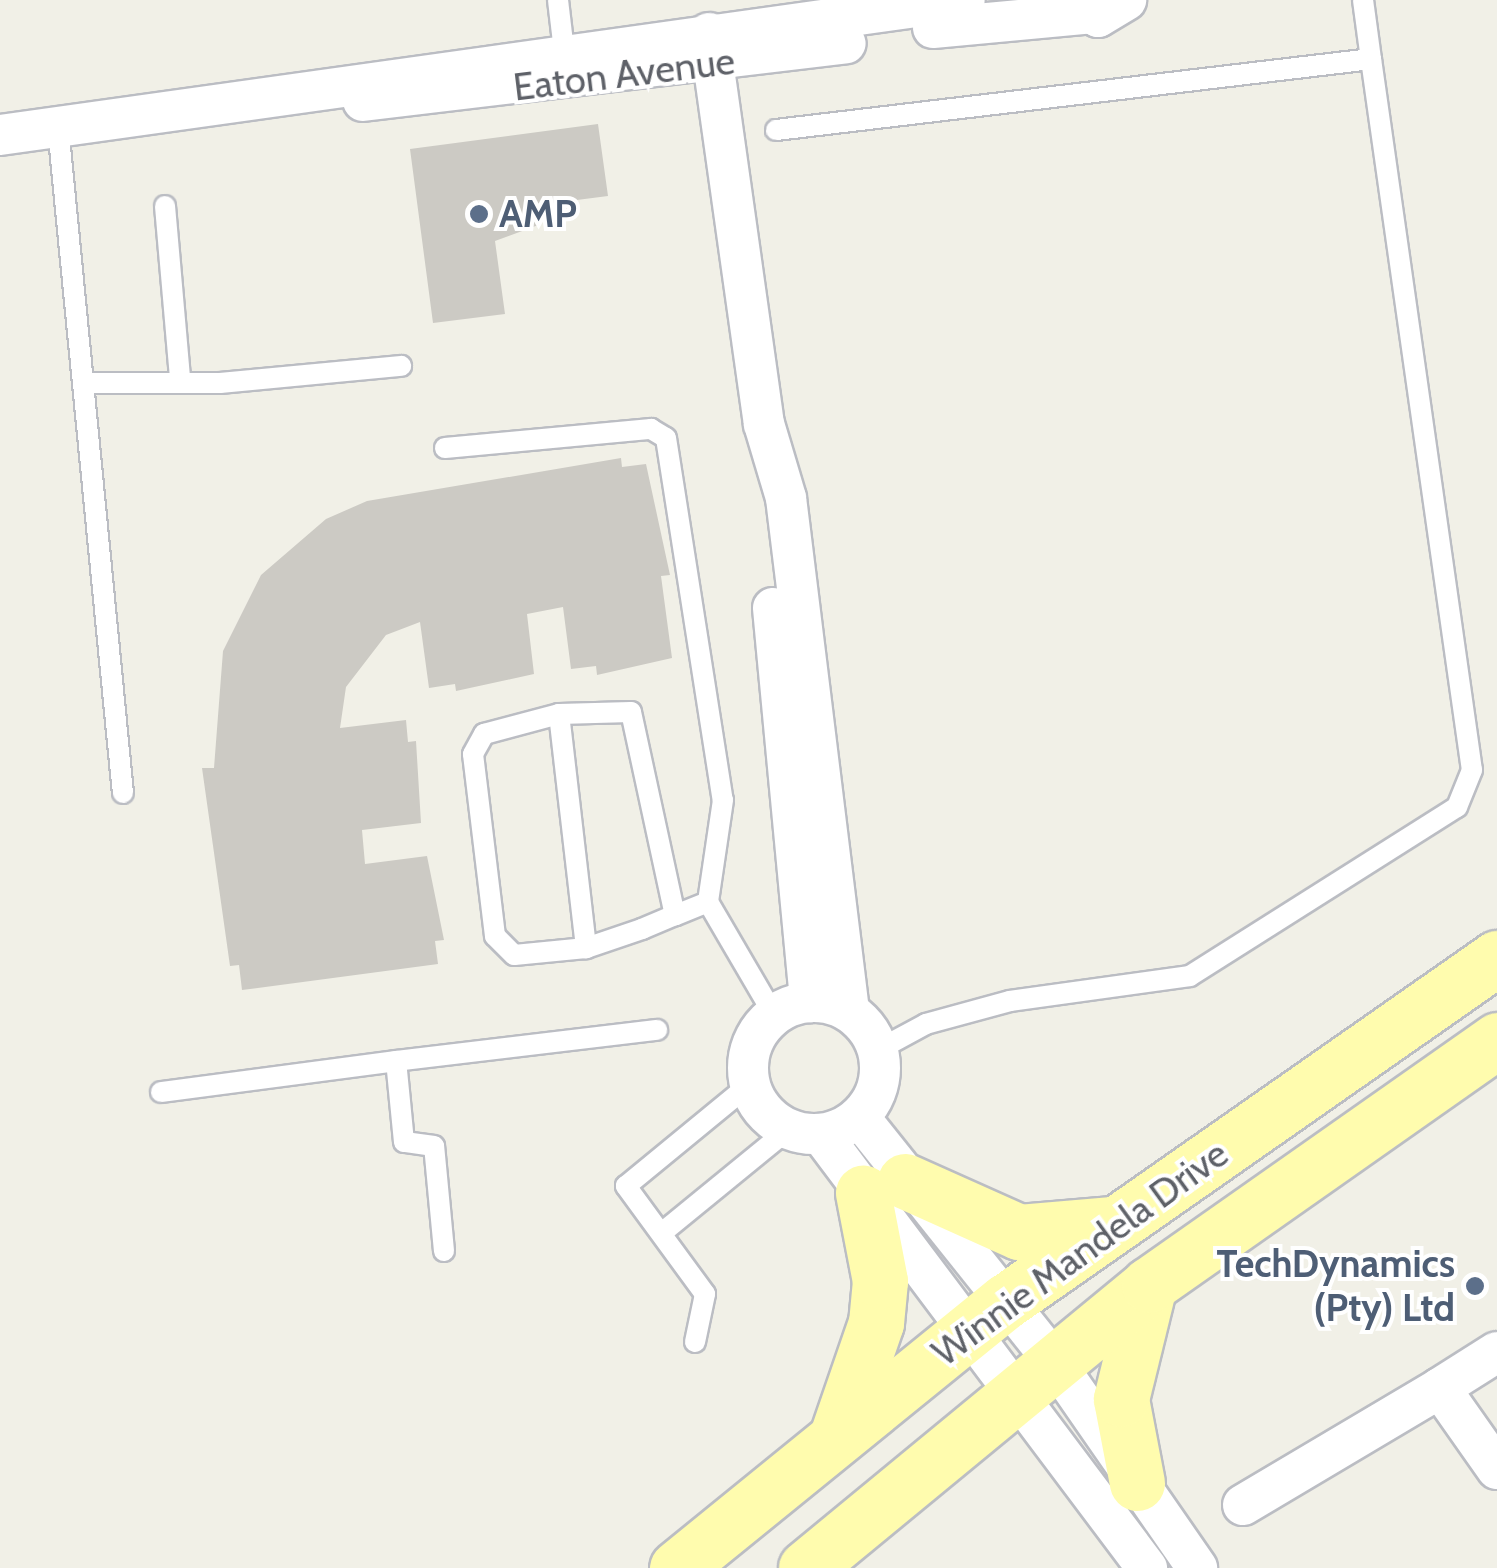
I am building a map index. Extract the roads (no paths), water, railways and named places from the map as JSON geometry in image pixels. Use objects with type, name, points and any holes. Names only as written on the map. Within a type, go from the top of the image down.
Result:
[{"type":"main road","name":"Winnie Mandela Drive","points":[[677,1568],[988,1315],[1497,958]]},
{"type":"main road","name":"Winnie Mandela Drive","points":[[806,1568],[1149,1285],[1497,1040]]},
{"type":"main road","points":[[836,1438],[876,1323],[884,1187],[1019,1232],[1113,1224]]},
{"type":"main road","points":[[1137,1483],[1122,1385],[1149,1285]]},
{"type":"street","name":"Eaton Avenue","points":[[159,112],[424,98],[711,49],[964,0]]},
{"type":"street","name":"Eaton Avenue","points":[[0,135],[564,52],[711,49],[1079,7],[1110,15],[1126,0]]},
{"type":"street","points":[[711,49],[764,424],[786,498],[849,1011],[878,1050],[874,1097],[859,1117],[805,1132]]},
{"type":"street","points":[[764,424],[762,500],[792,1008]]},
{"type":"street","points":[[849,1011],[792,1008],[752,1046],[750,1084],[805,1132],[884,1187],[1039,1379],[1137,1483],[1197,1568]]},
{"type":"street","points":[[859,1117],[884,1187]]},
{"type":"street","points":[[1243,1505],[1497,1352]]},
{"type":"street","points":[[1039,1379],[1148,1568]]},
{"type":"street","points":[[1440,1388],[1497,1468]]},
{"type":"lane","points":[[558,0],[564,52]]},
{"type":"lane","points":[[878,1050],[926,1024],[1010,1002],[1190,976],[1467,796],[1472,770],[1363,0]]},
{"type":"lane","points":[[776,130],[1371,59]]},
{"type":"lane","points":[[58,128],[123,793]]},
{"type":"lane","points":[[164,206],[180,378]]},
{"type":"lane","points":[[82,383],[180,378],[220,383],[401,366]]},
{"type":"lane","points":[[445,448],[651,429],[666,438],[723,800],[708,902],[792,1008]]},
{"type":"lane","points":[[675,915],[641,724],[622,709],[559,714],[484,734],[473,754],[495,936],[514,955],[586,948],[675,915],[708,902]]},
{"type":"lane","points":[[559,714],[586,948]]},
{"type":"lane","points":[[161,1092],[657,1030]]},
{"type":"lane","points":[[396,1061],[404,1142],[434,1146],[444,1251]]},
{"type":"lane","points":[[695,1342],[705,1294],[664,1232],[626,1186],[750,1084]]},
{"type":"lane","points":[[664,1232],[805,1132]]},
{"type":"place","name":"AMP","points":[[479,214]]},
{"type":"place","name":"TechDynamics (Pty) Ltd","points":[[1475,1286]]}]
